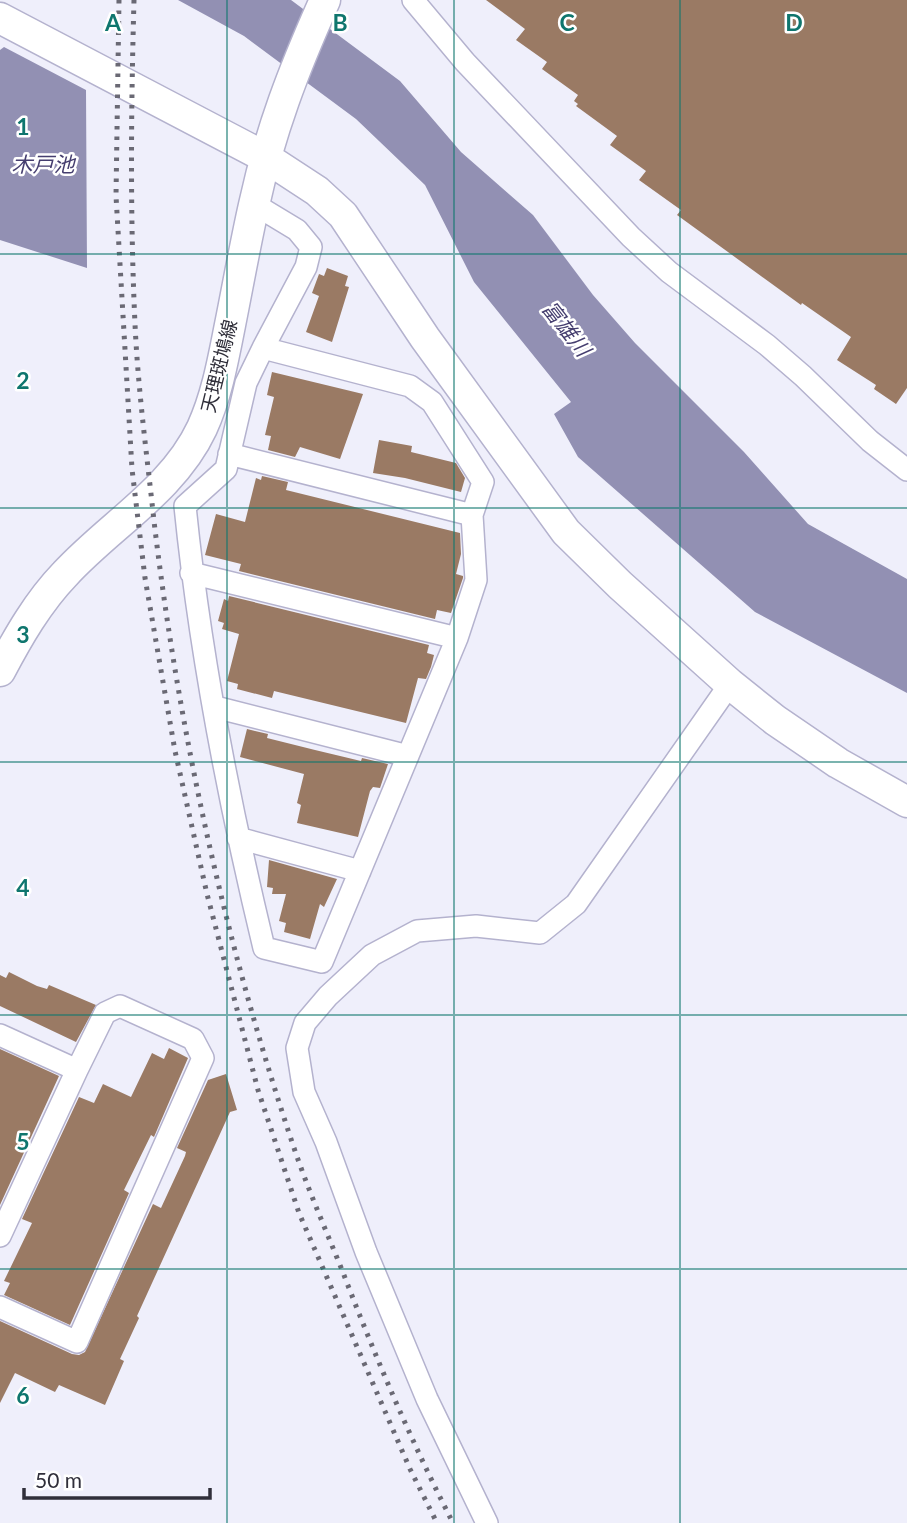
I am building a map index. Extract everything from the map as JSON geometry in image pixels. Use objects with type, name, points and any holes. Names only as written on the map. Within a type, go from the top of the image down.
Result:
[{"type":"street","name":"天理斑鳩線","points":[[0,671],[36,610],[64,575],[176,470],[192,445],[213,398],[221,369],[254,204],[274,125],[287,87],[325,0]]},
{"type":"street","points":[[414,0],[466,62],[631,237],[669,272],[767,345],[803,376],[870,442],[907,470]]},
{"type":"street","points":[[0,18],[265,157],[317,191],[344,215],[425,338],[566,532],[620,585],[730,684],[775,720],[838,763],[907,802]]},
{"type":"street","points":[[254,204],[297,230],[311,247],[306,267],[263,348],[246,383],[226,469],[185,506],[191,573],[238,838],[264,948],[322,962],[457,638],[476,580],[472,515],[483,482],[432,402],[410,386],[263,348]]},
{"type":"street","points":[[229,454],[472,515]]},
{"type":"street","points":[[191,573],[457,638]]},
{"type":"street","points":[[487,1523],[427,1399],[366,1252],[326,1142],[304,1092],[297,1048],[305,1023],[328,996],[372,955],[417,931],[476,926],[540,933],[576,904],[730,684]]},
{"type":"street","points":[[215,707],[408,756]]},
{"type":"street","points":[[238,838],[360,871]]},
{"type":"street","points":[[0,1236],[105,1013],[120,1006],[193,1039],[203,1058],[77,1342],[0,1307]]},
{"type":"street","points":[[0,1035],[77,1070]]},
{"type":"water","name":"富雄川","points":[[178,0],[291,0],[400,81],[461,152],[533,215],[593,295],[635,343],[744,452],[808,524],[907,579],[907,693],[755,612],[578,457],[554,414],[571,402],[474,282],[425,185],[356,119],[244,36]]},
{"type":"water","name":"木戸池","points":[[4,47],[86,90],[87,268],[0,240],[0,50]]},
{"type":"building","points":[[486,0],[907,0],[907,388],[896,404],[874,389],[876,385],[837,360],[851,337],[802,303],[801,305],[677,215],[681,210],[639,180],[646,171],[610,145],[617,136],[576,106],[578,104],[574,101],[578,95],[542,69],[547,62],[516,40],[525,29]]},
{"type":"building","points":[[327,268],[348,276],[345,286],[349,287],[332,342],[306,332],[319,296],[312,293],[319,274],[324,276]]},
{"type":"building","points":[[272,372],[363,394],[340,459],[300,447],[295,457],[268,450],[271,436],[265,435],[274,397],[267,395]]},
{"type":"building","points":[[379,440],[412,446],[411,452],[456,463],[465,478],[461,492],[373,473]]},
{"type":"building","points":[[262,476],[288,482],[286,490],[460,533],[461,554],[456,574],[463,578],[451,613],[437,610],[435,619],[239,571],[241,564],[205,555],[216,514],[245,522],[256,478],[261,480]]},
{"type":"building","points":[[229,596],[429,645],[427,653],[434,655],[431,667],[426,679],[418,678],[406,723],[274,691],[272,698],[237,689],[238,684],[227,681],[239,634],[222,629],[224,623],[218,621],[224,599],[228,601]]},
{"type":"building","points":[[247,729],[268,734],[267,738],[315,750],[361,761],[362,758],[388,764],[380,788],[373,787],[370,791],[358,837],[297,823],[301,805],[297,803],[304,774],[240,757]]},
{"type":"building","points":[[269,860],[337,879],[324,907],[320,904],[310,939],[284,932],[286,923],[279,921],[286,894],[272,894],[273,888],[267,887]]},
{"type":"building","points":[[9,972],[37,986],[47,989],[49,985],[96,1005],[76,1042],[0,1006],[0,975],[6,978]]},
{"type":"building","points":[[169,1048],[188,1058],[154,1137],[151,1135],[124,1190],[129,1193],[70,1325],[4,1295],[10,1283],[4,1281],[32,1223],[22,1219],[79,1097],[94,1103],[103,1084],[131,1097],[152,1053],[164,1059]]},
{"type":"building","points":[[0,1049],[59,1076],[0,1205]]},
{"type":"building","points":[[226,1074],[237,1110],[230,1112],[137,1316],[139,1318],[120,1359],[124,1361],[105,1405],[59,1385],[55,1392],[15,1373],[0,1403],[0,1321],[72,1354],[85,1352],[153,1204],[161,1208],[185,1156],[186,1152],[177,1148],[208,1080]]},
{"type":"railway","points":[[119,0],[116,196],[132,469],[145,578],[175,751],[207,894],[258,1090],[299,1213],[410,1469],[437,1523]]},
{"type":"railway","points":[[134,0],[132,202],[138,373],[164,600],[207,836],[246,992],[298,1161],[381,1366],[453,1523]]}]
